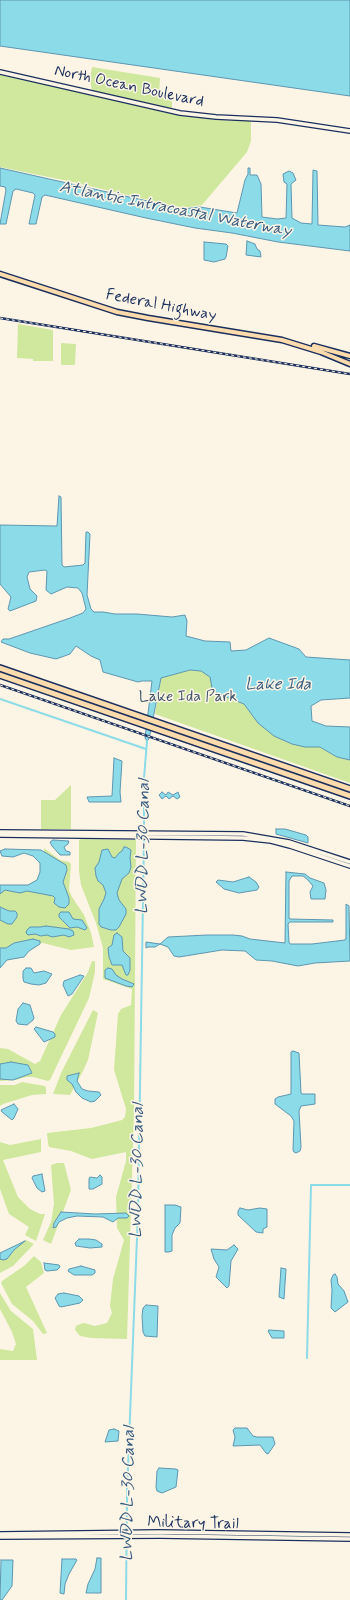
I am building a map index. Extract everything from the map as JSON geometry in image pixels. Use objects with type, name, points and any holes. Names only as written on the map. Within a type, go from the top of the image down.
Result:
[{"type":"highway","points":[[0,668],[350,789]]},
{"type":"highway","points":[[0,675],[350,796]]},
{"type":"main road","name":"North Ocean Boulevard","points":[[0,72],[176,112],[216,117],[277,120],[350,131]]},
{"type":"main road","name":"Federal Highway","points":[[0,273],[13,279],[21,279],[85,302],[177,323],[188,322],[282,340],[350,362]]},
{"type":"main road","name":"Federal Highway","points":[[0,273],[127,314],[150,316],[182,323],[277,337],[350,356]]},
{"type":"main road","points":[[0,832],[140,835]]},
{"type":"main road","points":[[0,835],[243,834],[272,838],[350,862]]},
{"type":"main road","points":[[300,847],[350,866]]},
{"type":"main road","name":"Military Trail","points":[[36,1535],[71,1536],[102,1532],[123,1534]]},
{"type":"main road","points":[[0,1534],[36,1535]]},
{"type":"main road","points":[[0,1537],[11,1534]]},
{"type":"main road","name":"Military Trail","points":[[130,1534],[350,1538]]},
{"type":"main road","name":"Military Trail","points":[[36,1535],[350,1534]]},
{"type":"main road","points":[[0,1537],[36,1535]]},
{"type":"green space","points":[[92,67],[160,78],[159,95],[172,99],[172,110],[92,91],[90,79]]},
{"type":"green space","points":[[0,74],[168,113],[217,120],[251,121],[251,141],[247,152],[202,205],[183,208],[68,181],[0,167]]},
{"type":"green space","points":[[18,324],[53,330],[53,361],[33,361],[33,359],[17,358]]},
{"type":"green space","points":[[61,343],[76,344],[75,365],[61,365]]},
{"type":"green space","name":"Lake Ida Park","points":[[190,670],[201,671],[211,677],[212,688],[234,701],[244,704],[250,711],[305,747],[320,747],[337,757],[350,760],[350,783],[155,714],[161,678]]},
{"type":"green space","points":[[71,785],[71,829],[41,829],[41,800],[55,800]]},
{"type":"green space","points":[[79,840],[136,840],[134,1112],[127,1339],[91,1338],[80,1336],[75,1330],[76,1326],[84,1323],[95,1326],[107,1323],[112,1313],[110,1306],[113,1279],[124,1240],[117,1228],[116,1197],[126,1161],[126,1152],[92,1159],[71,1151],[49,1147],[47,1133],[91,1128],[122,1120],[125,1117],[126,1109],[114,1070],[118,1014],[121,1009],[131,1005],[132,989],[103,979],[103,948],[96,923],[81,885],[79,871]]},
{"type":"green space","points":[[44,848],[60,860],[71,864],[69,890],[84,915],[91,933],[94,947],[71,950],[43,943],[11,948],[0,964],[0,887],[38,887],[44,879]]},
{"type":"green space","points":[[92,961],[95,961],[95,972],[89,998],[50,1080],[48,1081],[33,1077],[26,1077],[16,1080],[0,1081],[0,1048],[8,1049],[35,1064],[40,1061],[61,1015],[88,972]]},
{"type":"green space","points":[[93,1010],[98,1013],[88,1060],[83,1071],[70,1095],[53,1094],[61,1073]]},
{"type":"green space","points":[[22,1082],[45,1086],[46,1094],[32,1095],[0,1106],[0,1085],[15,1085]]},
{"type":"green space","points":[[41,1139],[41,1152],[3,1160],[18,1197],[30,1209],[40,1214],[45,1214],[36,1241],[25,1235],[29,1227],[9,1214],[0,1189],[0,1142],[10,1145]]},
{"type":"green space","points":[[64,1163],[71,1190],[51,1244],[43,1240],[51,1222],[54,1204],[51,1165]]},
{"type":"green space","points":[[26,1240],[34,1244],[13,1266],[0,1273],[0,1255]]},
{"type":"green space","points":[[34,1256],[41,1262],[44,1273],[26,1287],[47,1333],[43,1334],[33,1321],[12,1304],[1,1283],[24,1266]]},
{"type":"green space","points":[[0,1293],[11,1311],[33,1329],[37,1360],[0,1360],[0,1349],[13,1351],[16,1344],[12,1332],[0,1309]]},
{"type":"water","points":[[0,0],[350,0],[350,96],[0,46]]},
{"type":"water","name":"Atlantic Intracoastal Waterway","points":[[0,168],[183,209],[200,207],[237,213],[245,180],[248,174],[248,168],[250,168],[250,175],[257,175],[261,184],[262,217],[277,219],[286,218],[287,184],[284,182],[283,174],[289,171],[293,173],[296,180],[291,184],[292,218],[301,223],[312,224],[313,170],[317,171],[318,225],[345,227],[350,225],[350,251],[278,242],[232,233],[195,228],[45,195],[42,197],[36,224],[29,224],[35,195],[33,193],[16,189],[13,191],[6,224],[0,224],[6,190],[5,187],[0,186]]},
{"type":"water","points":[[247,241],[255,244],[257,249],[260,251],[261,257],[246,255]]},
{"type":"water","points":[[204,242],[226,244],[228,246],[225,259],[214,262],[204,260]]},
{"type":"water","name":"Lake Ida","points":[[59,496],[61,497],[62,565],[64,567],[83,565],[85,563],[86,532],[90,534],[87,595],[91,609],[94,612],[172,617],[185,615],[187,621],[186,636],[205,641],[230,642],[231,651],[246,650],[269,638],[299,649],[306,657],[350,660],[350,698],[321,700],[311,706],[312,721],[326,726],[350,727],[350,760],[337,757],[320,747],[305,747],[292,744],[274,736],[258,723],[244,704],[218,694],[212,688],[210,677],[201,671],[190,670],[161,678],[149,739],[147,741],[145,738],[152,681],[138,682],[103,672],[100,660],[76,646],[70,654],[56,659],[30,653],[1,642],[3,639],[9,639],[83,613],[86,609],[82,593],[78,588],[67,587],[51,594],[46,590],[47,571],[45,570],[29,572],[27,577],[30,589],[37,596],[36,601],[10,611],[8,609],[11,597],[0,584],[0,525],[57,526]]},
{"type":"water","points":[[114,758],[122,761],[120,792],[121,802],[89,802],[87,797],[112,796]]},
{"type":"water","points":[[162,792],[166,795],[168,792],[173,795],[178,792],[180,797],[177,799],[173,796],[169,799],[166,796],[162,799],[159,795]]},
{"type":"water","points":[[276,829],[285,829],[306,835],[308,837],[308,843],[276,834]]},
{"type":"water","points":[[53,840],[69,841],[64,847],[66,851],[70,852],[70,855],[60,855],[50,842]]},
{"type":"water","points":[[124,847],[131,850],[131,867],[129,873],[122,879],[117,893],[119,900],[126,909],[126,914],[119,927],[116,930],[111,930],[101,927],[99,924],[99,909],[106,893],[103,885],[98,881],[95,868],[99,862],[102,850],[108,849],[112,857],[115,858]]},
{"type":"water","points":[[5,849],[41,850],[66,865],[67,870],[63,882],[69,898],[69,904],[65,908],[59,907],[54,903],[55,898],[53,896],[27,891],[20,893],[5,890],[0,894],[0,885],[28,885],[37,880],[40,872],[40,863],[33,856],[24,853],[13,857],[2,856],[0,851]]},
{"type":"water","points":[[286,872],[305,874],[310,878],[324,883],[326,890],[325,899],[311,899],[310,892],[313,886],[303,876],[292,876],[289,881],[289,918],[333,920],[333,922],[290,922],[288,924],[290,944],[312,944],[345,940],[346,904],[349,906],[350,961],[315,963],[298,966],[272,961],[256,960],[245,951],[222,950],[179,957],[174,956],[168,947],[160,944],[168,937],[207,935],[233,935],[250,939],[285,943]]},
{"type":"water","points":[[249,877],[256,882],[259,887],[257,890],[239,893],[224,889],[216,882],[218,880],[233,882]]},
{"type":"water","points":[[0,907],[9,911],[15,911],[17,913],[17,917],[12,924],[8,924],[0,920]]},
{"type":"water","points":[[61,912],[69,912],[73,919],[82,920],[87,928],[85,930],[77,927],[70,928],[59,917]]},
{"type":"water","points":[[46,926],[69,929],[73,931],[74,935],[69,937],[64,935],[52,937],[35,934],[28,935],[26,933],[30,927]]},
{"type":"water","points":[[117,933],[122,937],[123,951],[130,958],[130,970],[128,975],[126,975],[122,965],[112,965],[109,957],[108,948],[112,945],[114,935]]},
{"type":"water","points":[[33,939],[40,941],[40,944],[29,951],[24,957],[7,960],[0,968],[0,948],[6,948],[14,943]]},
{"type":"water","points":[[146,942],[160,944],[155,947],[146,948]]},
{"type":"water","points":[[26,968],[31,968],[34,973],[44,971],[52,974],[46,983],[39,985],[31,984],[24,982],[23,979],[23,971]]},
{"type":"water","points":[[108,968],[112,969],[116,975],[122,979],[134,984],[132,987],[105,978],[105,970]]},
{"type":"water","points":[[80,975],[84,976],[72,994],[68,996],[63,985],[64,981]]},
{"type":"water","points":[[23,1003],[30,1005],[34,1018],[27,1025],[18,1024],[16,1021],[18,1009]]},
{"type":"water","points":[[36,1027],[53,1032],[55,1037],[44,1042],[34,1029]]},
{"type":"water","points":[[293,1051],[299,1053],[301,1093],[315,1094],[315,1104],[301,1106],[299,1111],[301,1147],[300,1151],[296,1153],[293,1150],[294,1121],[291,1116],[275,1104],[275,1099],[278,1097],[291,1094],[291,1052]]},
{"type":"water","points":[[11,1062],[28,1065],[32,1073],[13,1080],[0,1079],[0,1064]]},
{"type":"water","points":[[79,1073],[77,1081],[82,1089],[99,1092],[101,1095],[95,1101],[91,1102],[82,1098],[76,1092],[72,1084],[67,1080],[67,1076]]},
{"type":"water","points":[[14,1104],[18,1109],[12,1120],[1,1110]]},
{"type":"water","points":[[42,1174],[45,1191],[42,1192],[37,1188],[32,1178],[33,1176]]},
{"type":"water","points":[[100,1175],[102,1177],[102,1184],[93,1189],[89,1189],[90,1177],[97,1178]]},
{"type":"water","points":[[165,1205],[175,1205],[181,1207],[180,1223],[175,1228],[172,1235],[172,1251],[169,1252],[165,1252]]},
{"type":"water","points":[[240,1208],[248,1210],[260,1208],[267,1209],[267,1227],[263,1229],[263,1233],[256,1232],[238,1215]]},
{"type":"water","points":[[61,1212],[95,1214],[126,1213],[129,1216],[127,1218],[118,1218],[113,1222],[103,1217],[77,1216],[67,1218],[59,1222],[56,1227],[53,1228],[54,1223]]},
{"type":"water","points":[[79,1239],[96,1240],[102,1244],[102,1247],[90,1248],[76,1246],[75,1243]]},
{"type":"water","points":[[25,1241],[14,1250],[7,1259],[0,1259],[0,1253]]},
{"type":"water","points":[[234,1245],[238,1249],[231,1261],[229,1286],[227,1288],[216,1277],[219,1267],[214,1259],[211,1249],[227,1250]]},
{"type":"water","points":[[44,1263],[59,1265],[60,1267],[57,1270],[47,1271],[45,1270]]},
{"type":"water","points":[[81,1266],[95,1270],[95,1273],[92,1275],[74,1275],[68,1271],[69,1269]]},
{"type":"water","points":[[281,1268],[286,1269],[284,1299],[279,1297]]},
{"type":"water","points":[[335,1274],[338,1284],[344,1291],[348,1302],[335,1312],[331,1308],[331,1280]]},
{"type":"water","points":[[64,1293],[79,1296],[83,1300],[80,1303],[61,1307],[55,1298],[58,1294]]},
{"type":"water","points":[[146,1305],[158,1306],[157,1337],[145,1336],[143,1332],[142,1316],[143,1308]]},
{"type":"water","points":[[268,1331],[284,1331],[284,1338],[272,1338]]},
{"type":"water","points":[[235,1428],[247,1428],[253,1436],[257,1437],[273,1437],[275,1444],[268,1454],[260,1445],[233,1446],[235,1437],[233,1430]]},
{"type":"water","points":[[114,1429],[119,1431],[118,1441],[105,1442],[109,1430]]},
{"type":"water","points":[[159,1468],[178,1470],[176,1487],[162,1493],[157,1491],[157,1471]]},
{"type":"water","points":[[97,1558],[101,1558],[101,1593],[86,1593],[88,1584],[95,1569]]},
{"type":"water","points":[[62,1559],[77,1560],[65,1584],[64,1594],[60,1593]]},
{"type":"water","points":[[1,1560],[13,1560],[12,1586],[2,1600],[0,1600]]},
{"type":"waterway","points":[[0,699],[146,749]]},
{"type":"waterway","name":"LWDD L-30 Canal","points":[[144,833],[144,778],[147,741]]},
{"type":"waterway","name":"LWDD L-30 Canal","points":[[126,1600],[127,1493],[138,1212],[144,838]]},
{"type":"waterway","points":[[307,1358],[311,1185],[350,1185]]},
{"type":"railway","points":[[0,318],[350,374]]},
{"type":"railway","points":[[0,685],[350,806]]}]
